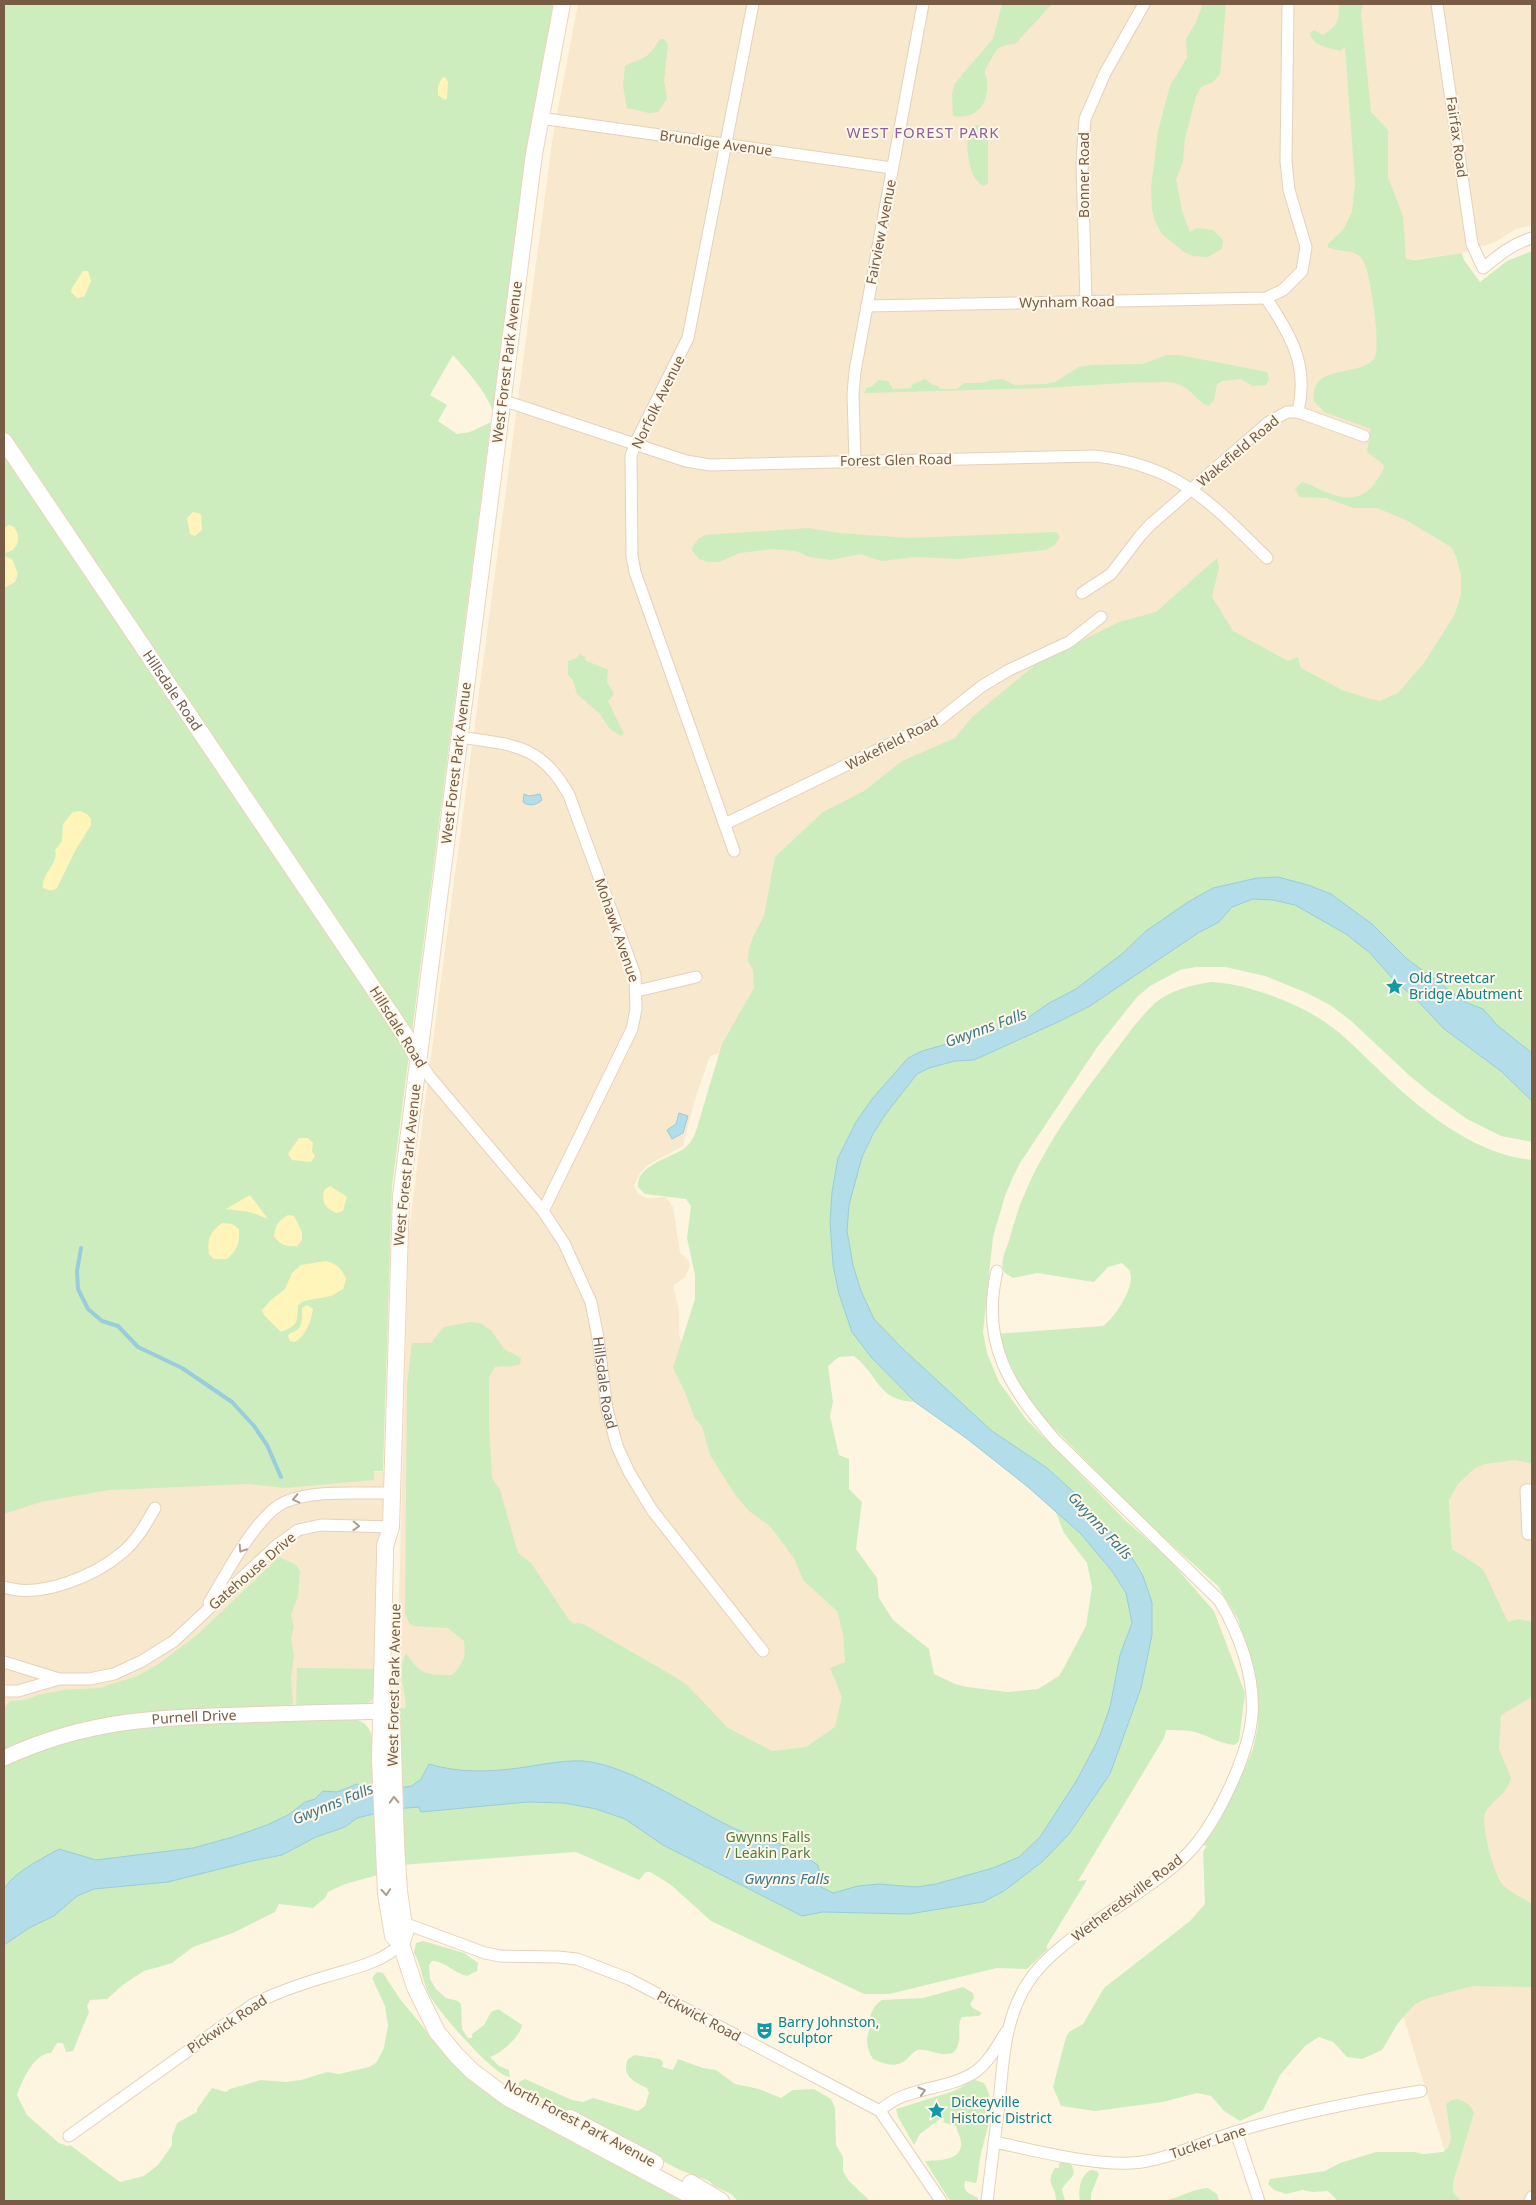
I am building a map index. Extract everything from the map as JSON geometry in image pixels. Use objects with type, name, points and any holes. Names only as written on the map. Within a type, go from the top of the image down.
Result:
[{"type":"main road","name":"West Forest Park Avenue","points":[[390,1843],[386,1758],[396,1542],[391,1527],[399,1224],[418,1059],[502,400],[540,118],[562,4]]},
{"type":"main road","name":"Hillsdale Road","points":[[4,440],[403,1032],[418,1059]]},
{"type":"main road","name":"North Forest Park Avenue","points":[[390,1843],[404,1923],[405,1933],[401,1944]]},
{"type":"main road","name":"North Forest Park Avenue","points":[[390,1843],[390,1920],[393,1936],[401,1944],[414,1987],[437,2032],[456,2055],[487,2083],[508,2098],[701,2201]]},
{"type":"main road","name":"North Forest Park Avenue","points":[[427,2012],[442,2023],[472,2056],[507,2084],[673,2173],[721,2201]]},
{"type":"street","name":"Norfolk Avenue","points":[[734,851],[635,572],[632,556],[631,456],[635,444],[688,338],[753,4]]},
{"type":"street","name":"Fairview Avenue","points":[[855,461],[854,371],[923,4]]},
{"type":"street","name":"Bonner Road","points":[[1086,302],[1082,162],[1085,119],[1105,73],[1144,4]]},
{"type":"street","points":[[1266,298],[1283,290],[1302,271],[1306,247],[1289,190],[1286,162],[1288,4]]},
{"type":"street","name":"Fairfax Road","points":[[1437,4],[1472,244],[1483,268],[1503,251],[1518,242],[1532,238]]},
{"type":"street","name":"Brundige Avenue","points":[[540,118],[892,168]]},
{"type":"street","name":"Wynham Road","points":[[867,306],[1266,298]]},
{"type":"street","name":"Wakefield Road","points":[[1082,593],[1112,574],[1140,536],[1270,422],[1287,412],[1298,412],[1302,385],[1296,351],[1289,332],[1266,298]]},
{"type":"street","name":"Forest Glen Road","points":[[502,400],[686,461],[710,465],[1096,456],[1120,459],[1145,465],[1193,489],[1267,558]]},
{"type":"street","points":[[1298,412],[1364,436]]},
{"type":"street","name":"Wakefield Road","points":[[725,824],[939,720],[982,686],[1009,670],[1069,642],[1101,617]]},
{"type":"street","name":"Mohawk Avenue","points":[[460,736],[512,744],[526,749],[551,767],[561,779],[569,795],[635,976],[637,991],[636,1009],[632,1029],[543,1211]]},
{"type":"street","points":[[637,991],[696,977]]},
{"type":"street","name":"Hillsdale Road","points":[[418,1059],[430,1077],[543,1211],[574,1262],[591,1302],[609,1416],[617,1446],[629,1472],[652,1510],[763,1651]]},
{"type":"street","name":"Wetheredsville Road","points":[[880,2112],[889,2102],[964,2078],[986,2062],[1007,2029],[1026,1984],[1055,1951],[1146,1888],[1173,1867],[1191,1849],[1210,1821],[1231,1784],[1244,1754],[1250,1731],[1252,1714],[1250,1683],[1246,1663],[1228,1614],[1219,1600],[1205,1584],[1124,1509],[1056,1441],[1032,1414],[1011,1383],[995,1340],[993,1298],[997,1271]]},
{"type":"street","points":[[1532,1490],[1526,1490],[1528,1534],[1532,1534]]},
{"type":"street","name":"Gatehouse Drive","points":[[204,1613],[253,1532],[278,1505],[298,1498],[322,1494],[392,1492]]},
{"type":"street","points":[[4,1587],[25,1591],[39,1590],[83,1576],[103,1566],[123,1552],[136,1538],[154,1508]]},
{"type":"street","name":"Gatehouse Drive","points":[[4,1691],[18,1691],[59,1680],[89,1679],[114,1674],[142,1661],[174,1641],[276,1546],[298,1530],[320,1525],[391,1527]]},
{"type":"street","name":"Gatehouse Drive","points":[[4,1662],[59,1680]]},
{"type":"street","name":"Purnell Drive","points":[[4,1758],[36,1743],[65,1734],[130,1720],[387,1711]]},
{"type":"street","name":"Pickwick Road","points":[[404,1923],[485,1953],[500,1956],[558,1957],[577,1960],[596,1965],[629,1979],[880,2112],[941,2201]]},
{"type":"street","name":"Pickwick Road","points":[[69,2136],[252,2005],[272,1994],[299,1984],[376,1961],[390,1955],[401,1944]]},
{"type":"street","name":"Wetheredsville Road","points":[[987,2201],[1007,2029]]},
{"type":"street","name":"Tucker Lane","points":[[994,2142],[1096,2161],[1131,2163],[1164,2156],[1236,2132],[1343,2104],[1421,2091]]},
{"type":"street","points":[[1236,2132],[1259,2201]]},
{"type":"street","points":[[1530,2201],[1532,2197]]},
{"type":"shaded area","points":[[578,4],[1532,4],[1532,225],[1516,229],[1495,242],[1462,253],[1395,262],[1532,700],[1314,707],[1298,658],[823,1013],[710,1056],[695,1099],[683,1146],[648,1165],[640,1173],[636,1181],[634,1186],[638,1194],[647,1198],[666,1197],[673,1207],[680,1253],[688,1260],[690,1266],[685,1277],[673,1286],[679,1310],[679,1334],[714,1452],[839,1567],[847,1686],[842,1723],[806,1747],[762,1752],[396,1709],[409,1232],[553,135]]},
{"type":"shaded area","points":[[1532,1341],[1532,2201],[1422,2201],[1449,2165],[1386,1960],[1459,1658],[1444,1414]]},
{"type":"shaded area","points":[[392,1471],[382,1711],[4,1758],[4,1506],[160,1478]]},
{"type":"green space","points":[[4,4],[554,4],[532,117],[493,411],[470,374],[453,355],[430,395],[447,405],[438,421],[457,434],[470,432],[491,422],[392,1186],[383,1471],[374,1471],[374,1480],[285,1488],[249,1484],[109,1490],[41,1502],[4,1514]]},
{"type":"green space","points":[[1002,4],[1052,4],[1015,44],[1005,45],[994,54],[985,70],[987,80],[986,97],[980,109],[969,115],[953,116],[952,93],[955,83],[993,39]]},
{"type":"green space","points":[[1203,4],[1226,4],[1220,74],[1213,82],[1201,87],[1196,96],[1185,138],[1183,162],[1176,179],[1182,211],[1190,232],[1198,228],[1213,230],[1223,240],[1222,249],[1208,257],[1193,256],[1184,252],[1162,234],[1155,221],[1152,209],[1151,188],[1158,131],[1170,86],[1187,58],[1186,39],[1196,22]]},
{"type":"green space","name":"Gwynns Falls / Leakin Park","points":[[1339,4],[1363,4],[1361,14],[1371,112],[1388,130],[1388,177],[1403,216],[1406,259],[1415,260],[1462,253],[1464,260],[1480,282],[1507,261],[1532,251],[1532,1142],[1501,1136],[1467,1119],[1410,1076],[1350,1020],[1330,1005],[1307,993],[1265,976],[1225,967],[1196,967],[1180,970],[1150,986],[1137,997],[1098,1046],[1020,1163],[1005,1196],[993,1237],[983,1332],[987,1353],[999,1382],[1026,1419],[1126,1521],[1166,1556],[1214,1611],[1245,1693],[1239,1741],[1235,1745],[1219,1742],[1195,1732],[1166,1730],[1164,1738],[1078,1881],[1087,1880],[1046,1947],[1048,1949],[1027,1969],[997,1968],[889,1994],[864,1994],[711,1921],[671,1885],[650,1872],[646,1872],[639,1880],[576,1852],[401,1865],[396,1709],[406,1708],[402,1680],[403,1660],[406,1653],[420,1670],[436,1675],[452,1675],[462,1663],[465,1651],[464,1641],[448,1628],[413,1626],[409,1623],[405,1613],[407,1385],[412,1343],[431,1343],[444,1327],[470,1322],[480,1323],[492,1331],[504,1349],[521,1358],[520,1364],[495,1367],[489,1377],[492,1478],[500,1490],[518,1553],[531,1563],[569,1620],[574,1624],[585,1625],[675,1677],[687,1685],[728,1728],[772,1751],[806,1747],[835,1727],[842,1697],[830,1668],[845,1662],[843,1634],[837,1611],[803,1580],[794,1558],[770,1526],[749,1511],[736,1496],[710,1455],[702,1426],[695,1419],[685,1392],[673,1368],[695,1299],[695,1275],[687,1238],[691,1206],[686,1199],[645,1194],[638,1187],[639,1179],[648,1168],[685,1148],[696,1131],[722,1044],[754,988],[753,970],[748,961],[749,949],[764,916],[775,857],[823,812],[864,791],[902,761],[955,738],[972,717],[1040,661],[1119,622],[1156,612],[1217,558],[1219,567],[1212,597],[1233,631],[1288,661],[1298,657],[1301,668],[1342,690],[1370,699],[1380,701],[1398,693],[1424,663],[1455,614],[1461,594],[1461,575],[1456,556],[1451,547],[1406,520],[1377,508],[1353,508],[1326,498],[1300,497],[1295,489],[1302,482],[1327,493],[1349,498],[1364,494],[1375,484],[1384,468],[1383,464],[1367,452],[1371,429],[1324,412],[1314,401],[1315,389],[1319,381],[1327,376],[1366,365],[1374,359],[1377,341],[1369,278],[1363,260],[1355,253],[1328,247],[1328,244],[1343,230],[1352,212],[1355,183],[1345,47],[1340,51],[1317,44],[1311,38],[1310,33],[1314,30],[1323,35],[1335,26],[1338,19]],"holes":[[[852,1332],[986,1425],[1115,1545],[1081,1534],[1055,1510],[1064,1533],[1087,1563],[1092,1587],[1086,1626],[1059,1676],[1038,1689],[1008,1692],[955,1684],[934,1674],[929,1649],[893,1620],[879,1598],[877,1578],[856,1549],[862,1502],[849,1489],[849,1459],[839,1455],[830,1416],[833,1402],[828,1366],[839,1357],[854,1356],[886,1392],[903,1401],[915,1402],[871,1357]]]},
{"type":"green space","points":[[660,39],[664,39],[668,45],[664,80],[667,99],[658,112],[649,113],[627,108],[623,86],[625,66],[649,54]]},
{"type":"green space","points":[[977,125],[982,126],[987,134],[988,183],[984,186],[974,177],[969,161],[967,143],[969,129]]},
{"type":"green space","points":[[1167,355],[1179,355],[1267,372],[1269,379],[1266,385],[1253,386],[1241,379],[1222,381],[1217,384],[1214,400],[1209,406],[1181,385],[1165,382],[1045,388],[864,393],[867,388],[873,386],[878,380],[888,381],[893,389],[911,388],[912,385],[925,379],[940,389],[957,389],[964,383],[982,383],[1002,379],[1015,385],[1045,384],[1055,382],[1079,367],[1142,364]]},
{"type":"green space","points":[[808,528],[839,533],[910,538],[1056,532],[1060,537],[1055,545],[1046,550],[958,559],[915,557],[882,561],[860,554],[832,560],[809,557],[796,551],[773,549],[740,553],[719,562],[708,562],[699,559],[691,549],[698,539],[705,535]]},
{"type":"green space","points":[[580,654],[585,657],[585,660],[608,670],[607,682],[614,694],[608,701],[624,734],[621,736],[610,729],[599,713],[577,694],[573,680],[568,675],[568,661],[577,658]]},
{"type":"green space","points":[[1211,982],[1241,986],[1290,1003],[1306,1011],[1332,1027],[1413,1101],[1449,1128],[1489,1149],[1510,1156],[1532,1160],[1532,1464],[1515,1460],[1485,1464],[1475,1468],[1458,1484],[1449,1500],[1452,1549],[1483,1569],[1508,1622],[1518,1619],[1532,1622],[1532,1697],[1501,1715],[1499,1749],[1511,1778],[1504,1792],[1486,1811],[1484,1826],[1488,1849],[1499,1880],[1503,1885],[1532,1904],[1532,1987],[1473,1986],[1428,1998],[1415,2004],[1398,2023],[1382,2050],[1362,2059],[1347,2057],[1333,2042],[1319,2037],[1305,2046],[1280,2075],[1263,2110],[1240,2121],[1224,2111],[1211,2096],[1197,2093],[1163,2102],[1095,2111],[1061,2106],[1053,2087],[1066,2037],[1069,2032],[1083,2024],[1104,1988],[1190,1921],[1205,1904],[1203,1852],[1207,1846],[1202,1845],[1244,1770],[1253,1749],[1258,1726],[1255,1676],[1238,1619],[1218,1586],[1124,1504],[1102,1477],[1031,1405],[1012,1381],[995,1334],[1103,1326],[1113,1317],[1123,1302],[1131,1278],[1129,1271],[1122,1263],[1108,1267],[1094,1282],[1037,1273],[1013,1278],[1005,1273],[1003,1269],[1004,1255],[1017,1213],[1037,1167],[1077,1103],[1130,1031],[1161,998],[1182,989]]},
{"type":"green space","points":[[279,1557],[296,1565],[300,1571],[298,1596],[291,1615],[294,1627],[291,1638],[294,1656],[291,1679],[293,1706],[175,1712],[4,1751],[4,1708],[10,1701],[25,1700],[38,1695],[63,1690],[99,1688],[137,1676],[157,1665],[197,1635]]},
{"type":"green space","points":[[297,1668],[377,1669],[375,1694],[370,1702],[363,1704],[296,1706]]},
{"type":"green space","points":[[354,1719],[366,1725],[373,1738],[378,1875],[345,1884],[328,1892],[325,1898],[313,1908],[279,1904],[275,1912],[233,1933],[193,1947],[172,1963],[144,1971],[124,1984],[107,1999],[90,2000],[87,2006],[89,2012],[73,2051],[66,2052],[63,2043],[57,2043],[51,2053],[39,2058],[25,2076],[17,2095],[27,2115],[59,2143],[70,2145],[120,2182],[144,2176],[158,2165],[172,2145],[172,2137],[177,2123],[197,2112],[197,2109],[212,2088],[226,2092],[230,2089],[261,2080],[286,2082],[301,2080],[327,2072],[339,2074],[369,2067],[376,2063],[384,2048],[388,2025],[385,2006],[372,1978],[377,1972],[383,1973],[400,1999],[443,2051],[692,2201],[4,2201],[4,1763],[115,1726]]},
{"type":"green space","points":[[423,1941],[464,1953],[478,1963],[477,1971],[467,1976],[437,1962],[432,1961],[429,1965],[430,1979],[436,1989],[446,1998],[458,2001],[461,2004],[462,2029],[468,2038],[472,2038],[472,2034],[484,2025],[491,2012],[498,2009],[522,2025],[518,2034],[509,2044],[490,2057],[499,2066],[509,2070],[510,2077],[492,2066],[480,2055],[435,2004],[425,1985],[414,1953],[416,1943]]},
{"type":"green space","points":[[963,1987],[973,1993],[974,1998],[970,2004],[982,2013],[979,2016],[962,2017],[959,2025],[957,2048],[953,2053],[943,2054],[918,2050],[905,2061],[892,2065],[873,2059],[867,2045],[867,2037],[873,2023],[870,2018],[872,2012],[882,2000],[923,1998]]},
{"type":"green space","points":[[635,2055],[660,2059],[663,2062],[662,2067],[673,2070],[678,2059],[703,2068],[716,2070],[735,2084],[759,2089],[781,2098],[793,2090],[814,2089],[831,2099],[835,2108],[836,2145],[843,2157],[843,2171],[849,2181],[870,2201],[738,2201],[731,2194],[714,2186],[709,2181],[680,2170],[519,2086],[519,2082],[525,2079],[572,2100],[583,2102],[593,2098],[638,2111],[645,2106],[649,2093],[647,2088],[630,2078],[626,2070],[628,2059]]},
{"type":"green space","points":[[975,2080],[984,2083],[990,2101],[989,2121],[979,2162],[977,2180],[976,2183],[965,2181],[964,2184],[966,2190],[978,2198],[978,2201],[950,2201],[925,2161],[947,2159],[960,2151],[961,2143],[956,2126],[945,2123],[940,2119],[920,2134],[914,2145],[898,2117],[896,2109],[954,2091]]},
{"type":"green space","points":[[1457,2099],[1469,2105],[1474,2113],[1453,2182],[1453,2192],[1461,2201],[1335,2201],[1336,2199],[1328,2191],[1312,2192],[1303,2190],[1286,2194],[1274,2190],[1268,2184],[1270,2179],[1325,2171],[1340,2163],[1376,2152],[1415,2152],[1423,2154],[1443,2152],[1448,2148],[1451,2139],[1446,2104]]},
{"type":"green space","points":[[1063,2160],[1069,2161],[1074,2170],[1072,2176],[1062,2189],[1065,2201],[1056,2201],[1051,2178],[1055,2168],[1059,2168],[1059,2164]]},
{"type":"green space","points":[[1091,2170],[1097,2171],[1099,2174],[1091,2194],[1091,2201],[1080,2201],[1079,2192],[1082,2179]]},
{"type":"green space","points":[[1208,2188],[1217,2194],[1219,2201],[1164,2201],[1196,2190]]},
{"type":"sand","points":[[445,77],[448,82],[447,98],[445,100],[438,95],[438,86],[442,78]]},
{"type":"sand","points":[[83,271],[88,271],[91,281],[84,297],[77,298],[71,292]]},
{"type":"sand","points":[[193,512],[201,514],[202,530],[195,536],[190,534],[187,518]]},
{"type":"sand","points":[[9,525],[14,527],[18,540],[13,550],[4,553],[4,528]]},
{"type":"sand","points":[[4,556],[12,559],[18,574],[15,582],[6,587],[4,586]]},
{"type":"sand","points":[[80,811],[87,814],[91,819],[91,825],[75,851],[57,888],[54,890],[45,889],[43,888],[43,883],[55,860],[55,850],[62,841],[63,824],[73,812]]},
{"type":"sand","points":[[299,1138],[308,1138],[313,1143],[312,1152],[315,1156],[311,1162],[292,1160],[288,1154]]},
{"type":"sand","points":[[330,1186],[347,1197],[343,1211],[336,1213],[325,1204],[323,1198],[324,1190]]},
{"type":"sand","points":[[250,1195],[268,1219],[250,1212],[226,1209]]},
{"type":"sand","points":[[288,1215],[294,1216],[302,1232],[302,1240],[297,1246],[284,1245],[274,1236],[278,1224]]},
{"type":"sand","points":[[222,1223],[232,1224],[239,1229],[239,1238],[235,1249],[227,1259],[214,1259],[209,1254],[208,1244],[212,1233]]},
{"type":"sand","points":[[326,1261],[336,1265],[342,1272],[346,1279],[343,1289],[331,1296],[304,1301],[298,1305],[296,1322],[281,1332],[264,1315],[262,1310],[285,1289],[292,1273],[301,1265]]},
{"type":"sand","points":[[307,1305],[313,1309],[307,1328],[299,1339],[295,1342],[290,1341],[288,1336],[300,1327],[302,1308]]},
{"type":"water","points":[[524,794],[529,796],[540,794],[542,800],[530,805],[523,802]]},
{"type":"water","name":"Gwynns Falls","points":[[1278,877],[1308,885],[1331,894],[1372,924],[1406,958],[1465,1002],[1483,1009],[1498,1026],[1532,1053],[1532,1101],[1502,1072],[1443,1028],[1417,1000],[1393,979],[1370,953],[1346,934],[1295,905],[1273,900],[1253,899],[1232,907],[1219,922],[1198,933],[1090,1006],[974,1060],[955,1061],[929,1068],[917,1074],[885,1115],[873,1134],[862,1157],[849,1205],[847,1231],[853,1265],[861,1291],[874,1319],[903,1349],[992,1431],[1047,1468],[1078,1496],[1128,1551],[1143,1576],[1152,1602],[1152,1635],[1141,1688],[1110,1774],[1069,1834],[1042,1862],[1004,1891],[983,1902],[909,1914],[823,1912],[802,1916],[663,1845],[625,1819],[596,1809],[564,1803],[528,1802],[421,1812],[419,1807],[394,1809],[357,1818],[345,1827],[316,1837],[282,1855],[168,1882],[94,1889],[77,1896],[54,1916],[29,1928],[4,1945],[3,1901],[7,1885],[19,1873],[59,1849],[96,1860],[193,1848],[267,1825],[288,1815],[305,1802],[315,1799],[323,1791],[337,1792],[357,1784],[379,1791],[412,1786],[421,1779],[429,1764],[451,1769],[485,1771],[567,1761],[602,1764],[641,1779],[738,1830],[797,1852],[818,1865],[822,1881],[821,1887],[833,1893],[858,1886],[879,1884],[916,1887],[936,1884],[993,1868],[1019,1857],[1040,1837],[1077,1780],[1099,1738],[1110,1707],[1120,1655],[1132,1623],[1126,1593],[1112,1571],[1081,1534],[1028,1487],[966,1438],[915,1402],[871,1357],[852,1332],[839,1294],[833,1265],[830,1222],[832,1192],[838,1158],[856,1122],[872,1099],[908,1058],[922,1051],[1011,1026],[1029,1017],[1049,1003],[1076,989],[1123,953],[1146,931],[1188,902],[1213,888],[1257,878]]},
{"type":"water","points":[[679,1113],[688,1116],[683,1133],[672,1139],[667,1130],[676,1124]]},
{"type":"waterway","points":[[81,1248],[77,1271],[78,1289],[88,1309],[102,1321],[118,1326],[138,1347],[182,1368],[232,1402],[254,1426],[267,1445],[281,1477]]},
{"type":"place","name":"Old Streetcar Bridge Abutment","points":[[1395,986]]},
{"type":"place","name":"Barry Johnston, Sculptor","points":[[764,2030]]},
{"type":"place","name":"Dickeyville Historic District","points":[[937,2110]]},
{"type":"district","name":"WEST FOREST PARK","points":[[923,133]]}]
